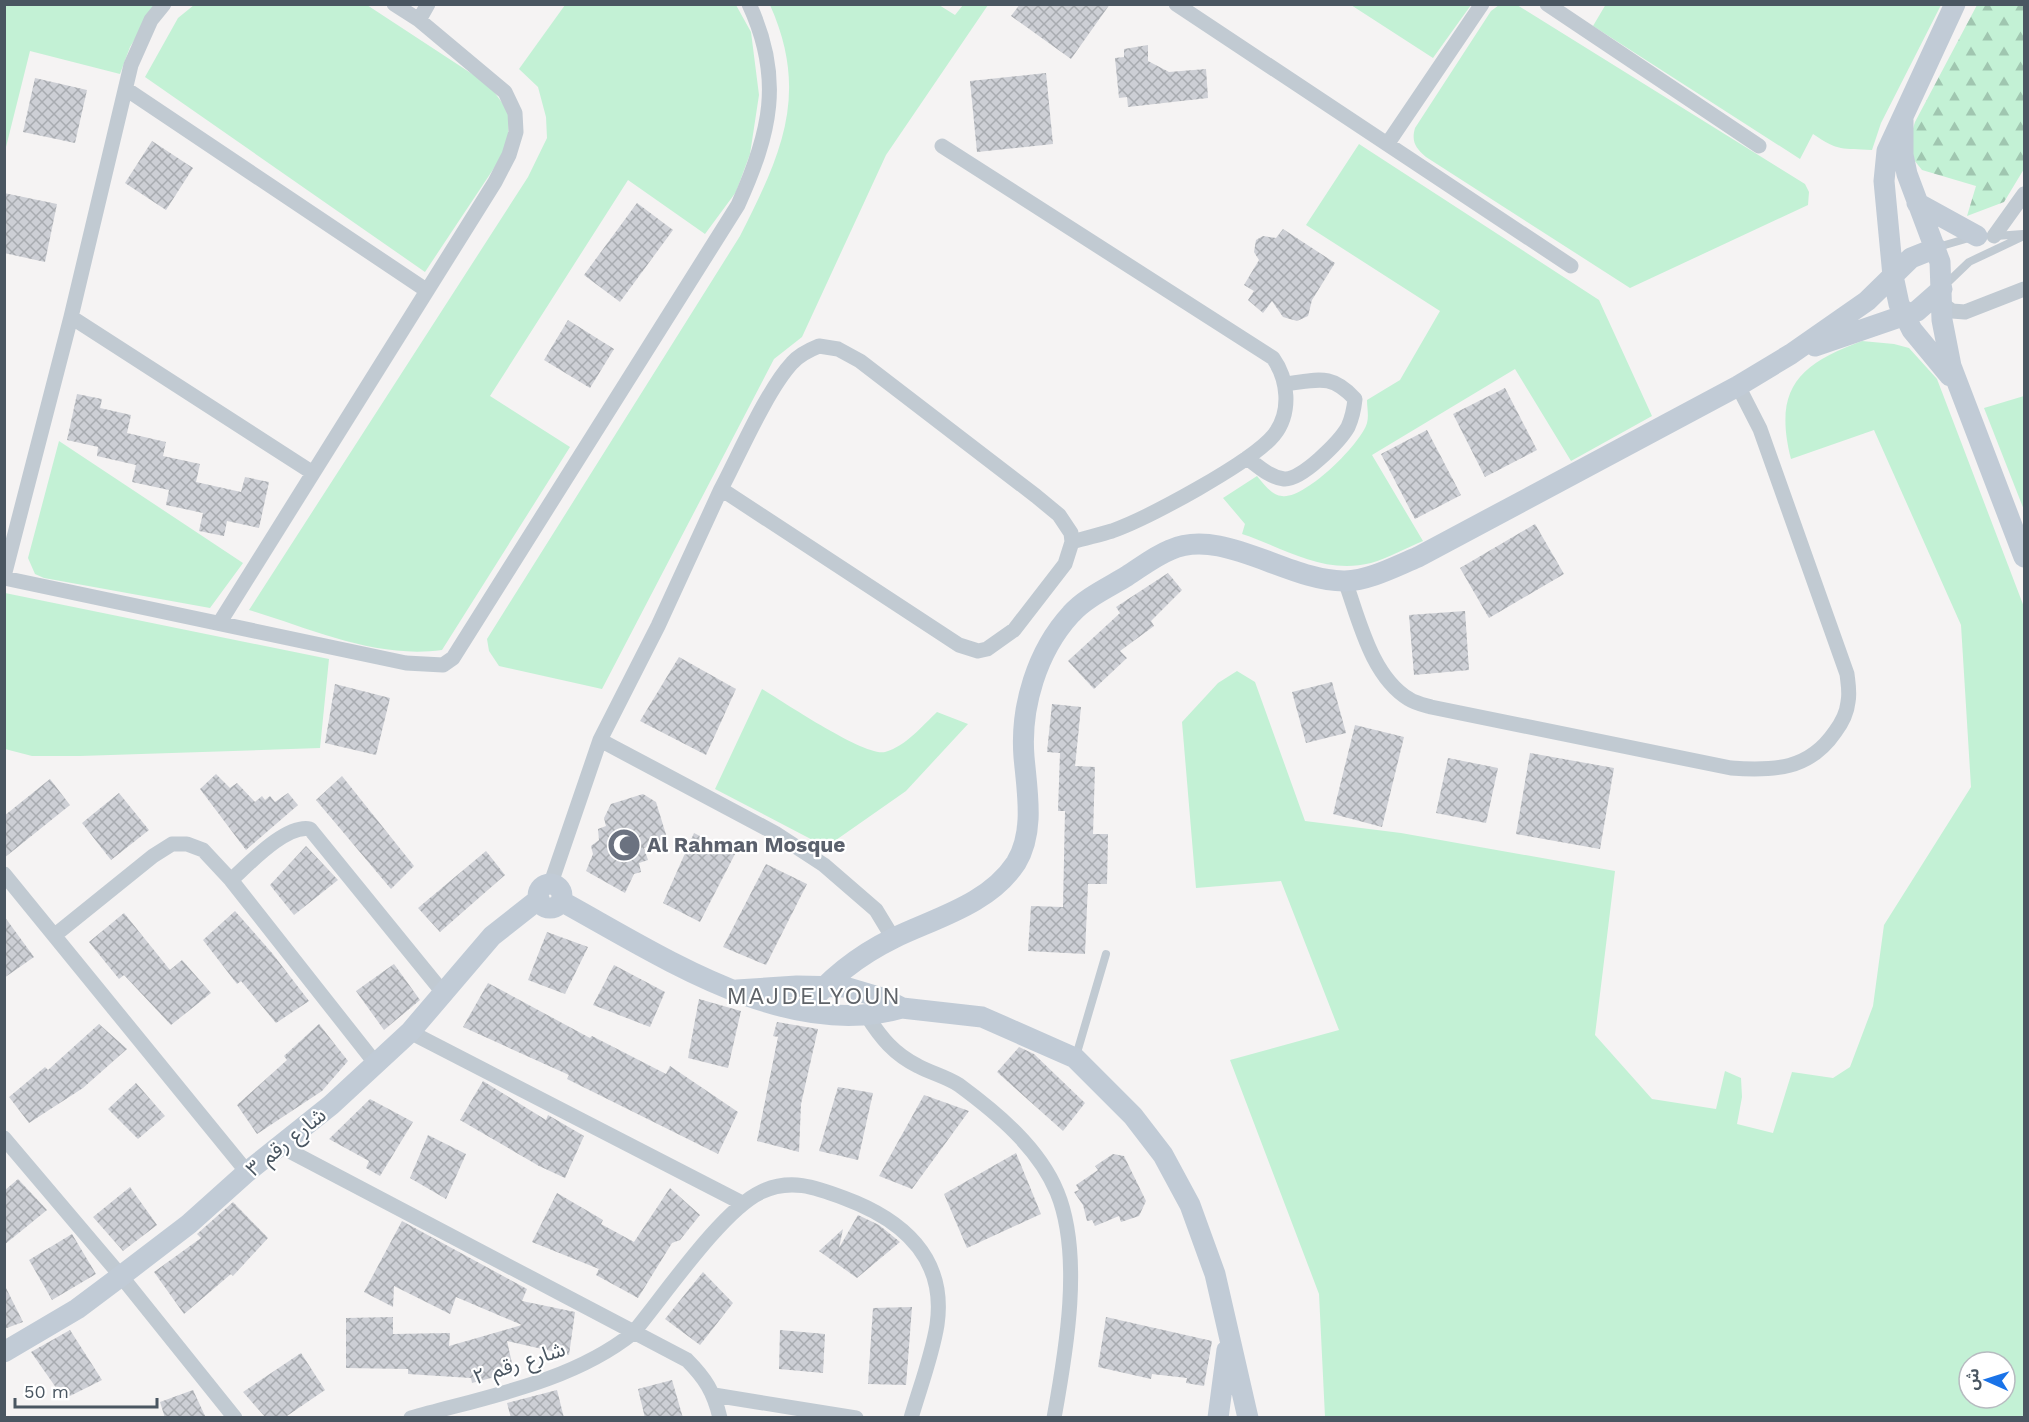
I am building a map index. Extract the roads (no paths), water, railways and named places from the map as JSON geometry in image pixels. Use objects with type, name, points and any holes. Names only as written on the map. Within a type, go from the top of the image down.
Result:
[{"type":"street","points":[[164,4],[147,29],[131,65],[71,317],[4,577],[406,663],[442,665],[453,658],[738,205],[753,173],[767,129],[771,102],[766,45],[749,4]]},
{"type":"street","points":[[220,622],[495,182],[509,155],[516,132],[515,113],[505,92],[419,20],[394,4]]},
{"type":"street","points":[[419,20],[428,4]]},
{"type":"street","points":[[1176,4],[1571,266]]},
{"type":"street","points":[[1388,143],[1482,4]]},
{"type":"street","points":[[1547,4],[1759,146]]},
{"type":"street","points":[[1955,4],[1890,144],[1885,164],[1886,208],[1893,276],[1904,316],[1958,389]]},
{"type":"street","points":[[126,89],[426,290]]},
{"type":"street","points":[[1903,120],[1903,155],[1917,203],[1936,248],[1945,341],[1958,389],[2025,557]]},
{"type":"street","points":[[942,146],[1273,358],[1286,384],[1282,418],[1274,434],[1247,458],[1113,530],[1072,542]]},
{"type":"street","points":[[1917,203],[1985,236],[2025,194]]},
{"type":"street","points":[[803,1011],[822,987],[847,966],[893,938],[945,917],[975,900],[999,882],[1016,863],[1025,843],[1028,826],[1022,731],[1028,703],[1040,665],[1055,635],[1072,612],[1169,550],[1188,544],[1206,543],[1317,578],[1345,581],[1371,577],[1418,557],[1738,386],[1791,354],[1867,301],[1918,254],[1936,248]]},
{"type":"street","points":[[1942,296],[1952,311],[1965,312],[2025,289]]},
{"type":"street","points":[[1791,354],[1904,316],[1942,296]]},
{"type":"street","points":[[71,317],[313,473]]},
{"type":"street","points":[[721,489],[959,645],[978,651],[995,646],[1014,630],[1065,564],[1072,542],[1071,533],[1059,515],[1036,496],[860,361],[838,349],[819,346],[806,351],[791,363],[773,390],[721,489],[658,626],[600,740],[550,895],[707,981],[822,1015],[867,1016],[902,1008]]},
{"type":"street","points":[[1247,458],[1269,474],[1285,479],[1296,476],[1336,444],[1348,427],[1355,399],[1337,382],[1325,380],[1286,384]]},
{"type":"street","points":[[1345,581],[1372,653],[1391,684],[1409,700],[1431,707],[1731,768],[1760,770],[1805,761],[1825,748],[1839,726],[1848,702],[1847,674],[1760,429],[1738,386]]},
{"type":"street","points":[[600,740],[775,833],[824,865],[876,910],[893,938]]},
{"type":"street","points":[[231,880],[284,835],[302,827],[310,829],[444,994]]},
{"type":"street","points":[[55,935],[172,844],[188,844],[203,850],[231,880],[376,1064]]},
{"type":"street","points":[[4,874],[247,1172]]},
{"type":"street","name":"شارع رقم ٣","points":[[4,1352],[77,1309],[189,1224],[247,1172],[376,1064],[410,1032],[492,936],[550,895]]},
{"type":"street","points":[[737,990],[845,987],[902,1008],[982,1017],[1075,1058],[1133,1116],[1163,1155],[1190,1205],[1215,1274],[1248,1418]]},
{"type":"street","points":[[867,1016],[881,1038],[897,1054],[954,1082],[992,1109],[1026,1145],[1057,1191],[1071,1246],[1065,1357],[1054,1418]]},
{"type":"street","points":[[410,1032],[742,1203],[779,1185],[795,1183],[814,1186],[870,1208],[895,1224],[923,1250],[933,1271],[937,1294],[937,1324],[911,1418]]},
{"type":"street","points":[[4,1138],[121,1276],[235,1418]]},
{"type":"street","points":[[280,1146],[633,1334],[687,1360],[703,1376],[714,1395],[720,1418]]},
{"type":"street","name":"شارع رقم ٢","points":[[411,1418],[528,1384],[593,1361],[633,1334],[742,1203]]},
{"type":"street","points":[[1218,1418],[1229,1338]]},
{"type":"street","points":[[714,1395],[856,1418]]},
{"type":"lane","points":[[1936,248],[1985,236],[2025,235]]},
{"type":"lane","points":[[1942,296],[1969,262],[2025,235]]},
{"type":"lane","points":[[1075,1058],[1106,954]]},
{"type":"place","name":"Al Rahman Mosque","points":[[624,845]]},
{"type":"district","name":"MAJDELYOUN","points":[[814,996]]}]
